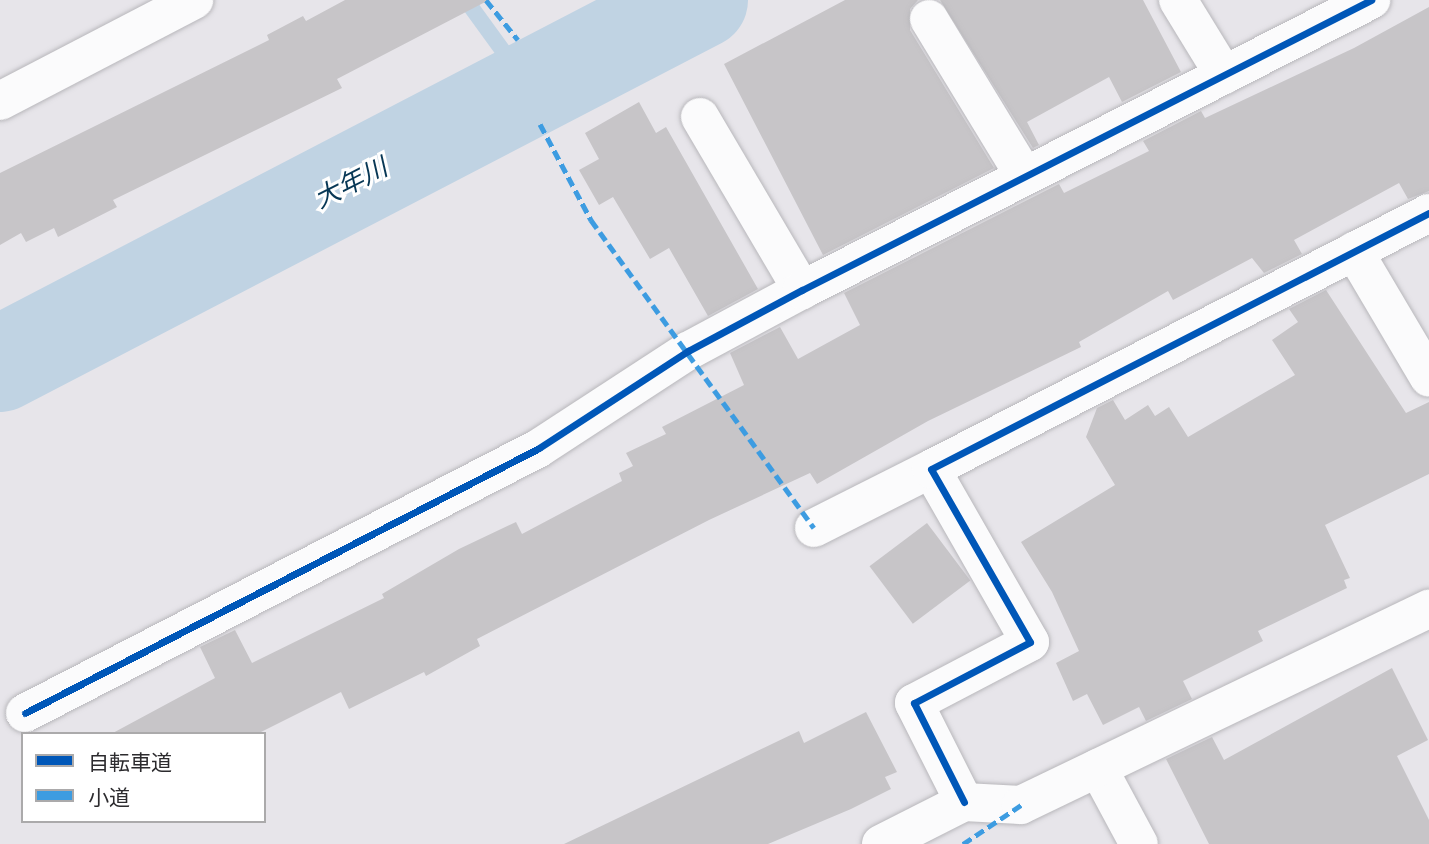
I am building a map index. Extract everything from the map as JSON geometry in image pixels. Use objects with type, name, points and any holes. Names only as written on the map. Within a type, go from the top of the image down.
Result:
[{"type":"street","points":[[0,101],[194,0]]},
{"type":"street","points":[[1178,0],[1224,75]]},
{"type":"street","points":[[25,713],[539,448],[688,351],[802,289],[1371,0]]},
{"type":"street","points":[[929,19],[1024,175]]},
{"type":"street","points":[[700,117],[802,289]]},
{"type":"street","points":[[814,528],[1429,213]]},
{"type":"street","points":[[1354,251],[1429,378]]},
{"type":"street","points":[[931,468],[1030,642],[914,703],[964,802]]},
{"type":"street","points":[[881,844],[964,802],[1021,806],[1429,609]]},
{"type":"street","points":[[1098,768],[1139,844]]},
{"type":"building","points":[[345,0],[489,0],[337,79],[342,88],[113,200],[117,207],[58,237],[54,228],[26,242],[21,233],[0,245],[0,173],[269,40],[267,35],[303,16],[306,21]]},
{"type":"building","points":[[845,0],[918,0],[910,9],[910,30],[994,168],[823,255],[724,64]]},
{"type":"building","points":[[940,0],[1143,0],[1181,72],[1122,102],[1109,77],[1027,122],[1039,145],[1033,148]]},
{"type":"building","points":[[1429,7],[1429,191],[1408,199],[1399,183],[1294,240],[1302,254],[1264,273],[1252,258],[1173,300],[1168,291],[1079,342],[1081,347],[928,421],[817,484],[810,473],[709,520],[477,639],[480,646],[426,676],[424,672],[349,709],[341,692],[261,732],[115,732],[215,678],[200,647],[235,630],[252,663],[384,598],[382,594],[459,549],[516,522],[522,534],[622,481],[619,473],[633,466],[626,453],[666,434],[662,427],[744,385],[730,353],[780,327],[798,359],[860,325],[844,293],[1059,184],[1064,193],[1149,151],[1143,141],[1201,111],[1205,118],[1354,48]]},
{"type":"building","points":[[639,102],[656,133],[666,127],[758,289],[708,316],[669,248],[650,259],[613,197],[599,205],[579,170],[599,159],[585,133]]},
{"type":"building","points":[[1326,290],[1406,413],[1429,402],[1429,474],[1325,525],[1350,578],[1344,580],[1347,588],[1258,631],[1263,641],[1183,681],[1192,699],[1146,721],[1139,707],[1103,725],[1087,694],[1073,701],[1056,663],[1079,651],[1052,592],[1021,542],[1115,485],[1086,437],[1097,408],[1113,400],[1125,420],[1148,405],[1155,416],[1169,407],[1188,437],[1295,375],[1272,340],[1298,322],[1289,309]]},
{"type":"building","points":[[927,523],[970,581],[913,624],[869,566]]},
{"type":"building","points":[[1392,668],[1428,740],[1397,756],[1429,820],[1429,844],[1209,844],[1166,759],[1212,737],[1224,760]]},
{"type":"building","points":[[866,712],[897,772],[885,777],[891,789],[851,809],[768,844],[564,844],[799,731],[804,743]]},
{"type":"waterway","points":[[466,0],[530,88]]},
{"type":"waterway","name":"大年川","points":[[0,364],[700,0]]},
{"type":"marked path","points":[[486,0],[518,40]]},
{"type":"marked path","points":[[540,124],[591,220],[814,528]]},
{"type":"marked path","points":[[963,844],[1021,805]]},
{"type":"cycle path","points":[[25,713],[539,448],[688,351],[802,290],[1371,0]]},
{"type":"cycle path","points":[[964,802],[914,703],[1030,642],[931,469],[1429,213]]}]
